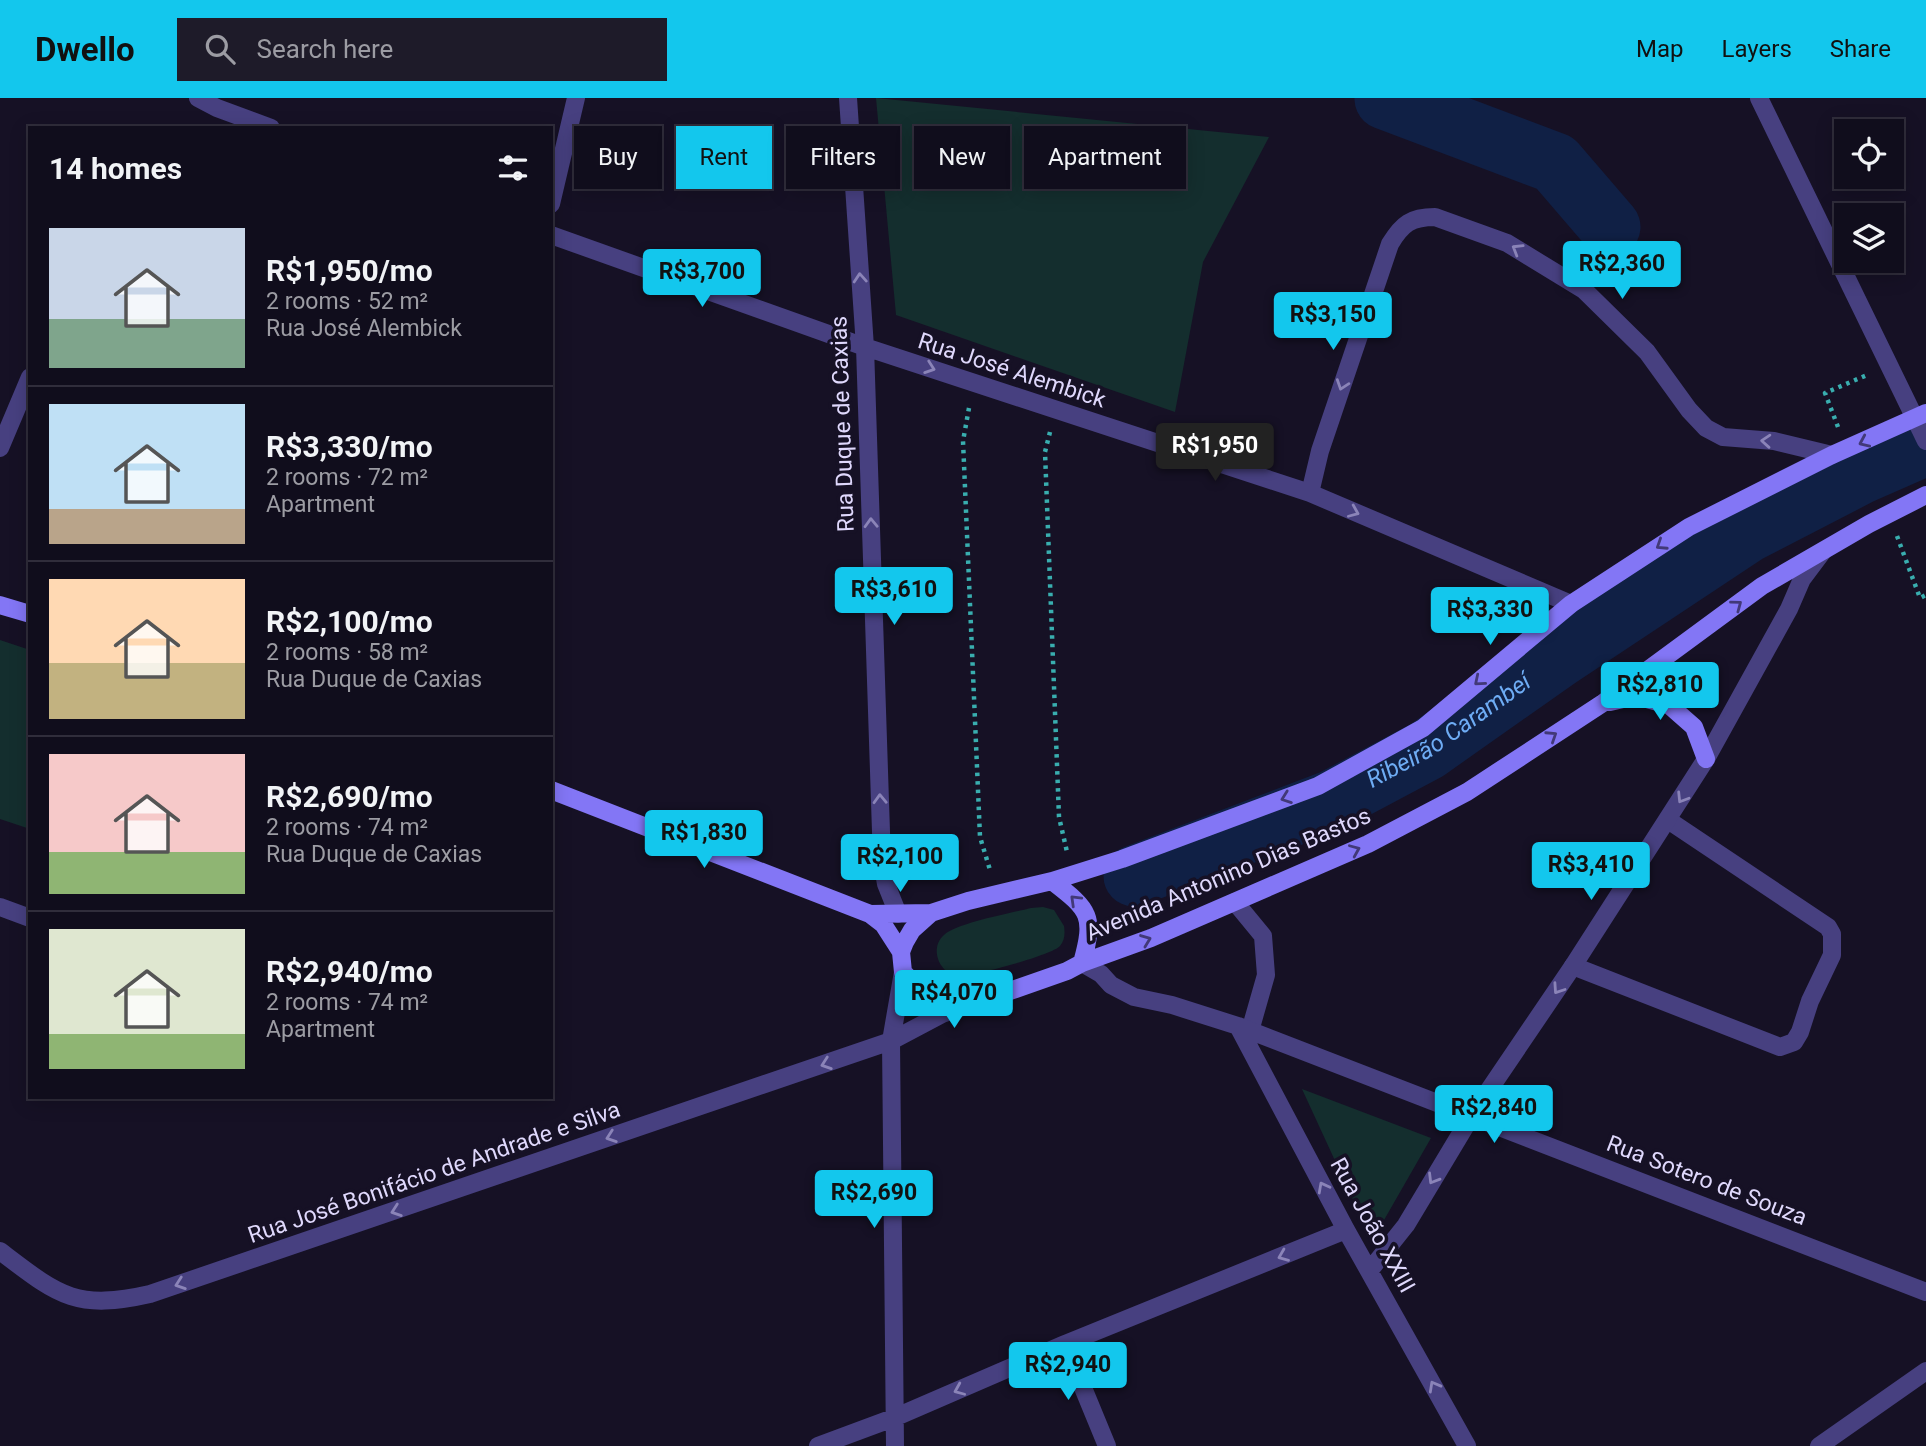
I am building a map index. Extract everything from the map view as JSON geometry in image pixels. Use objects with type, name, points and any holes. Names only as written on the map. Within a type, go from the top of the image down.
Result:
[{"type":"main road","name":"Avenida Antonino Dias Bastos","points":[[931,914],[1072,875],[1318,786],[1423,728],[1571,604],[1689,527],[1840,452],[1926,414]]},
{"type":"main road","name":"Avenida Antonino Dias Bastos","points":[[903,972],[916,985],[936,994],[970,997],[1007,992],[1151,939],[1368,844],[1454,799],[1603,703],[1762,586],[1825,548],[1926,495]]},
{"type":"main road","points":[[0,605],[28,613]]},
{"type":"main road","points":[[1603,703],[1636,696],[1669,705],[1694,727],[1706,760]]},
{"type":"main road","points":[[553,791],[870,914],[883,924],[901,952],[903,972]]},
{"type":"main road","points":[[1052,881],[1079,901],[1088,917],[1088,942],[1082,963]]},
{"type":"main road","points":[[870,914],[931,914]]},
{"type":"main road","points":[[901,952],[912,930],[931,914]]},
{"type":"street","points":[[198,98],[266,126]]},
{"type":"street","points":[[553,196],[576,98]]},
{"type":"street","name":"Rua Duque de Caxias","points":[[848,98],[865,346],[882,862],[886,884],[898,914]]},
{"type":"street","points":[[1759,98],[1926,441]]},
{"type":"street","points":[[1310,493],[1320,451],[1390,244],[1399,229],[1409,220],[1424,217],[1435,217],[1507,243],[1584,290],[1647,352],[1689,410],[1706,428],[1723,437],[1774,441],[1840,452]]},
{"type":"street","name":"Rua José Alembick","points":[[553,236],[1055,411],[1310,493],[1571,604]]},
{"type":"street","points":[[0,448],[28,382]]},
{"type":"street","points":[[1370,1270],[1406,1225],[1472,1115],[1573,966],[1706,760],[1789,609],[1802,579],[1825,548]]},
{"type":"street","points":[[1573,966],[1780,1047],[1794,1042],[1832,955],[1832,934],[1828,927],[1668,820]]},
{"type":"street","points":[[1235,902],[1263,936],[1266,975],[1244,1028]]},
{"type":"street","points":[[0,907],[28,917]]},
{"type":"street","name":"Rua Sotero de Souza","points":[[1082,963],[1101,974],[1111,985],[1134,997],[1244,1028],[1926,1292]]},
{"type":"street","points":[[895,1446],[891,1041],[903,972]]},
{"type":"street","points":[[891,1041],[942,1014],[1007,992]]},
{"type":"street","name":"Rua João XXIII","points":[[1244,1028],[1346,1230],[1467,1446]]},
{"type":"street","name":"Rua José Bonifácio de Andrade e Silva","points":[[0,1251],[40,1281],[65,1295],[92,1302],[117,1302],[150,1294],[891,1041]]},
{"type":"street","points":[[818,1446],[895,1417],[1065,1344],[1346,1230]]},
{"type":"street","points":[[1065,1344],[1107,1446]]},
{"type":"street","points":[[1819,1446],[1926,1371]]},
{"type":"path","points":[[1840,452],[1825,393],[1890,366]]},
{"type":"path","points":[[974,383],[963,440],[980,837],[997,894]]},
{"type":"path","points":[[1055,411],[1045,452],[1059,817],[1072,875]]},
{"type":"path","points":[[1888,514],[1920,598],[1926,595]]},
{"type":"green space","points":[[876,98],[1158,126],[1024,126],[1024,189],[1186,189],[1186,129],[1269,137],[1203,262],[1175,412],[896,315],[884,189],[900,189],[900,126],[879,126]]},
{"type":"green space","points":[[0,640],[28,649],[28,828],[0,819]]},
{"type":"green space","points":[[1043,907],[1054,910],[1064,926],[1063,941],[1054,950],[1011,965],[966,975],[951,974],[941,966],[937,947],[944,935],[960,926]]},
{"type":"green space","points":[[1302,1089],[1431,1138],[1372,1241]]},
{"type":"waterway","points":[[1385,99],[1555,163],[1610,227]]},
{"type":"waterway","name":"Ribeirão Carambeí","points":[[1134,876],[1333,800],[1427,750],[1559,657],[1746,533],[1862,473],[1926,445]]}]
